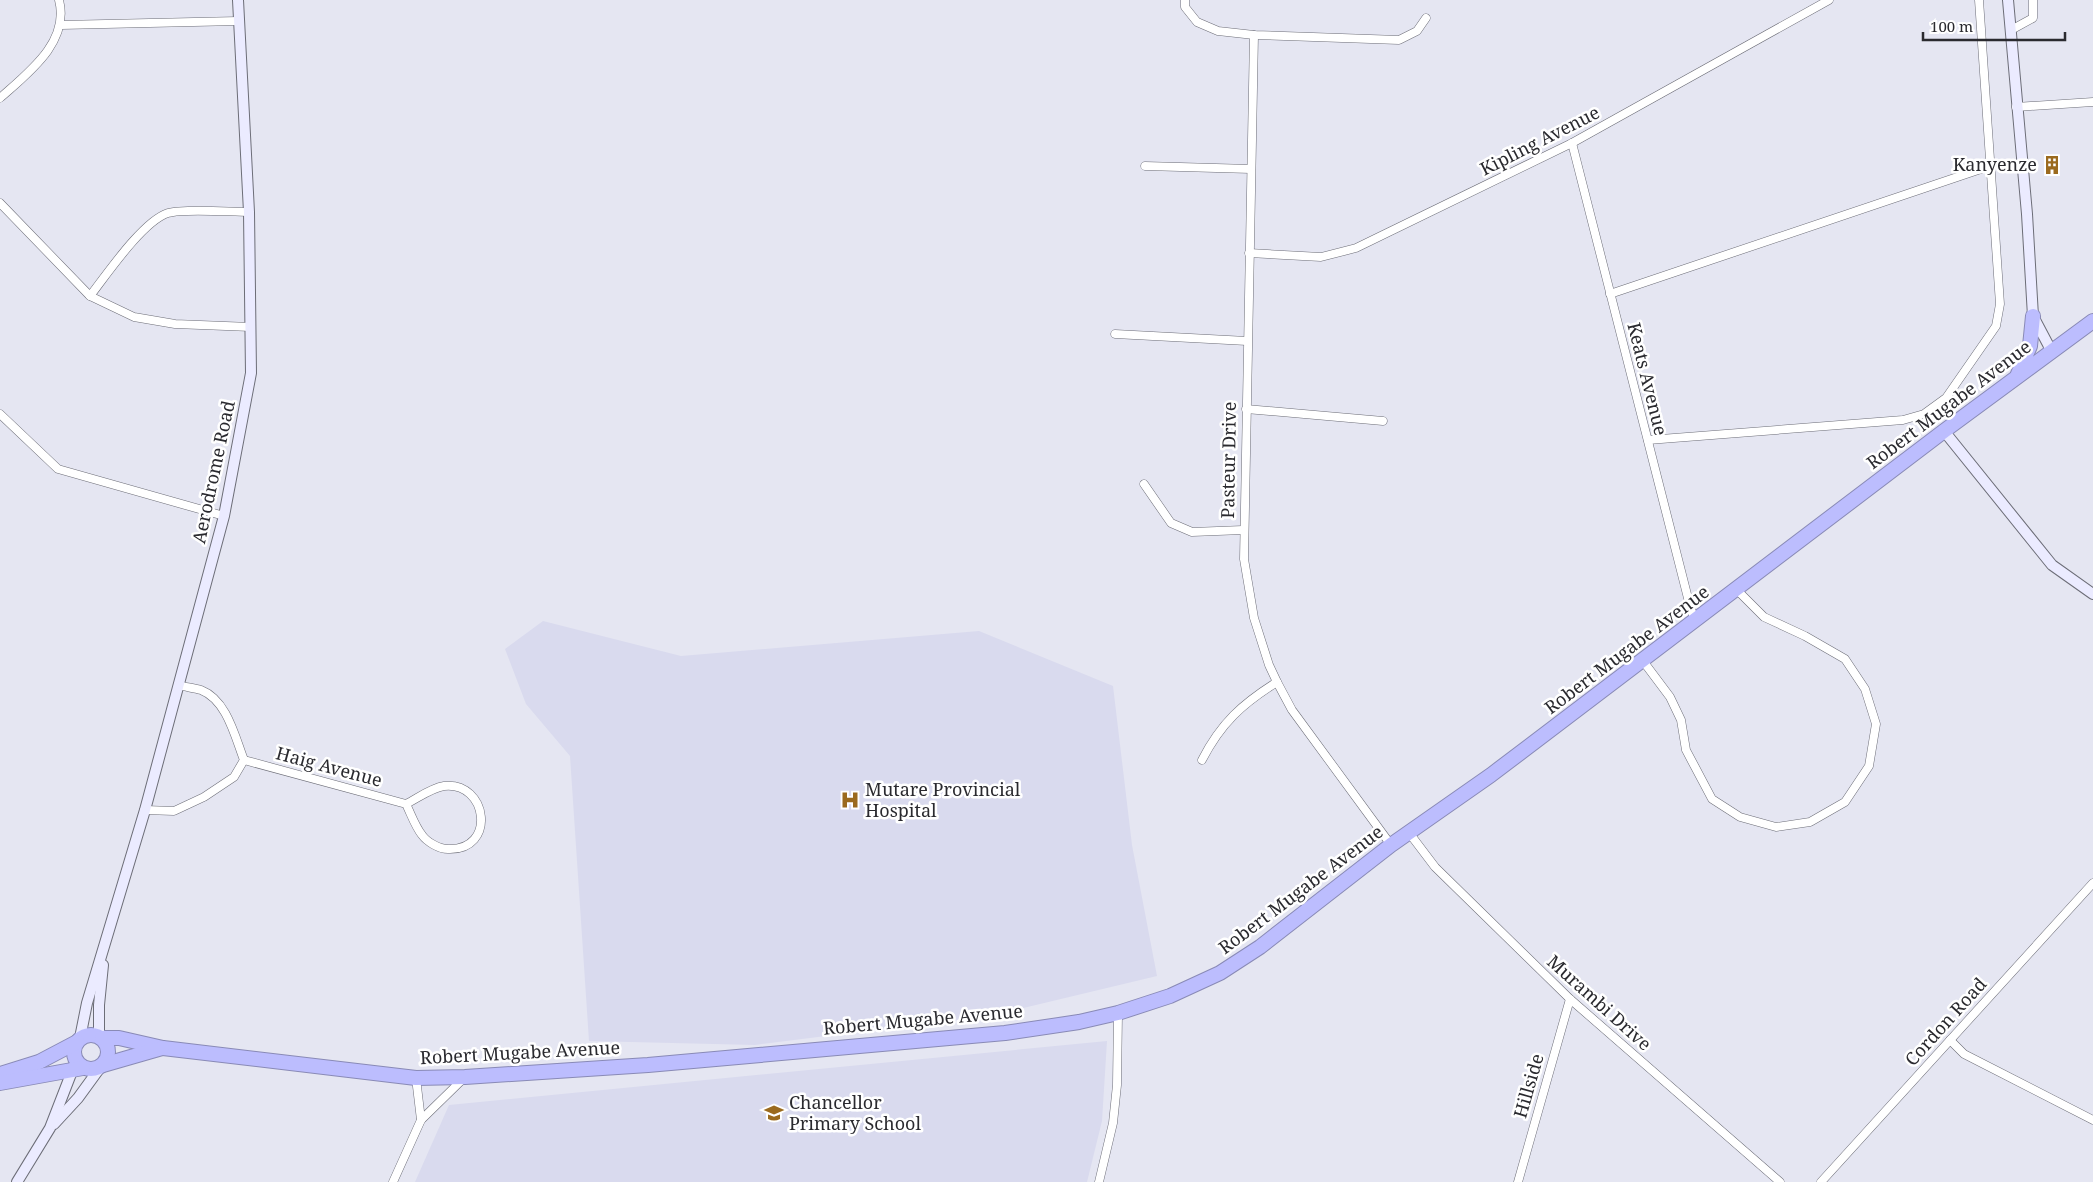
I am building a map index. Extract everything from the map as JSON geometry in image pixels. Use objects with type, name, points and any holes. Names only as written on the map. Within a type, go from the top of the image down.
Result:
[{"type":"highway","points":[[2017,376],[2030,346],[2033,316]]},
{"type":"highway","name":"Robert Mugabe Avenue","points":[[100,1038],[136,1041],[163,1048],[416,1078],[466,1077],[648,1065],[1005,1033],[1080,1022],[1118,1013],[1170,996],[1220,973],[1260,947],[1391,845],[1410,834],[1643,661],[2017,376],[2093,321]]},
{"type":"highway","points":[[0,1074],[39,1062],[90,1035],[100,1038],[108,1048],[108,1054],[102,1065],[95,1069],[77,1066],[0,1083]]},
{"type":"highway","points":[[77,1066],[74,1051],[79,1040]]},
{"type":"highway","name":"Robert Mugabe Avenue","points":[[102,1065],[163,1048]]},
{"type":"street","points":[[0,98],[35,67],[52,44],[61,24],[59,0]]},
{"type":"street","name":"Aerodrome Road","points":[[79,1040],[87,1003],[145,810],[224,516],[251,373],[249,212],[238,0]]},
{"type":"street","points":[[1185,0],[1185,7],[1197,22],[1218,32],[1254,35],[1399,40],[1417,32],[1426,18]]},
{"type":"street","name":"Kipling Avenue","points":[[1249,253],[1320,257],[1356,248],[1572,143],[1829,0]]},
{"type":"street","points":[[1648,440],[1903,420],[1924,414],[1946,398],[1996,326],[2000,304],[1979,0]]},
{"type":"street","points":[[2008,0],[2027,214],[2033,316],[2052,352]]},
{"type":"street","points":[[2011,30],[2033,18],[2034,0]]},
{"type":"street","points":[[61,24],[238,20]]},
{"type":"street","name":"Pasteur Drive","points":[[1254,35],[1243,530],[1244,559],[1254,618],[1269,665],[1277,682],[1292,710],[1391,845]]},
{"type":"street","points":[[2016,107],[2093,102]]},
{"type":"street","name":"Keats Avenue","points":[[1572,143],[1691,610],[1696,621]]},
{"type":"street","points":[[1145,166],[1251,169]]},
{"type":"street","points":[[1610,294],[1990,166]]},
{"type":"street","points":[[0,203],[90,296],[134,317],[175,324],[251,327]]},
{"type":"street","points":[[90,296],[124,252],[156,218],[170,212],[249,212]]},
{"type":"street","points":[[1115,334],[1247,341]]},
{"type":"street","points":[[1246,409],[1383,421]]},
{"type":"street","points":[[0,414],[58,469],[224,516]]},
{"type":"street","points":[[1944,432],[2052,565],[2093,594]]},
{"type":"street","points":[[1144,484],[1171,524],[1192,532],[1243,530]]},
{"type":"street","points":[[1643,661],[1670,697],[1681,720],[1686,750],[1712,799],[1740,817],[1776,827],[1810,822],[1845,802],[1869,766],[1876,724],[1865,689],[1844,659],[1805,636],[1764,617],[1737,590]]},
{"type":"street","points":[[1202,760],[1214,738],[1246,702],[1277,682]]},
{"type":"street","points":[[145,810],[174,811],[204,797],[234,777],[244,760],[227,717],[216,701],[203,691],[178,685]]},
{"type":"street","name":"Haig Avenue","points":[[244,760],[406,804]]},
{"type":"street","points":[[443,786],[454,786],[470,793],[479,806],[482,823],[477,837],[467,846],[454,850],[440,849],[422,836],[406,804],[443,786]]},
{"type":"street","name":"Murambi Drive","points":[[1410,834],[1434,867],[1570,999],[1780,1182]]},
{"type":"street","name":"Cordon Road","points":[[1821,1182],[2093,882]]},
{"type":"street","name":"Aerodrome Road","points":[[100,1038],[99,1005],[106,937]]},
{"type":"street","name":"Hillside","points":[[1518,1182],[1570,999]]},
{"type":"street","points":[[1099,1182],[1113,1123],[1118,1013]]},
{"type":"street","points":[[1950,1040],[1964,1054],[2093,1120]]},
{"type":"street","points":[[50,1128],[78,1098],[102,1065]]},
{"type":"street","points":[[17,1182],[50,1128],[77,1066]]},
{"type":"street","points":[[393,1182],[420,1120],[466,1077]]},
{"type":"street","points":[[416,1078],[420,1120]]},
{"type":"shaded area","name":"Mutare Provincial Hospital","points":[[543,621],[681,656],[979,631],[1113,686],[1132,845],[1157,976],[994,1015],[755,1045],[589,1041],[570,756],[526,704],[505,649]]},
{"type":"shaded area","name":"Chancellor Primary School","points":[[1107,1041],[1102,1121],[1087,1182],[415,1182],[449,1105]]},
{"type":"place","name":"Kanyenze","points":[[2052,165]]},
{"type":"place","name":"Mutare Provincial Hospital","points":[[850,800]]},
{"type":"place","name":"Chancellor Primary School","points":[[774,1113]]}]
